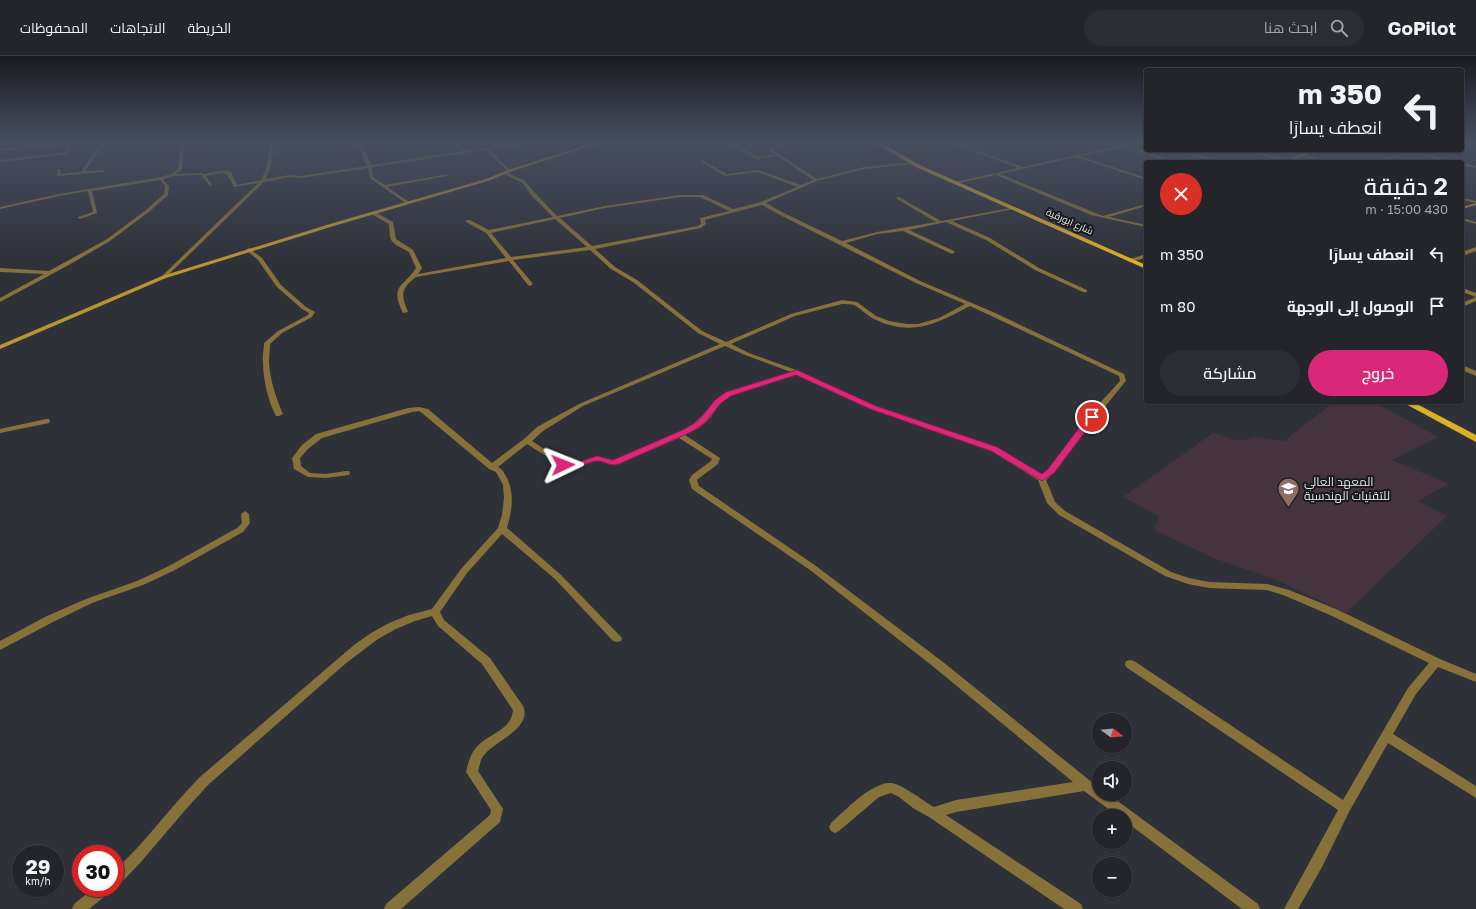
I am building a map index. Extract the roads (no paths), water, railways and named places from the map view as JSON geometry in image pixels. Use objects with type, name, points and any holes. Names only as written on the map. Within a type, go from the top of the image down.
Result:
[{"type":"main road","name":"شارع ابورقية","points":[[956,183],[1144,266]]},
{"type":"main road","points":[[1410,404],[1476,439]]},
{"type":"street","points":[[0,208],[133,183]]},
{"type":"street","points":[[0,300],[88,252],[156,204],[168,190],[164,183]]},
{"type":"street","points":[[234,183],[236,186],[257,183]]},
{"type":"street","points":[[164,277],[261,183]]},
{"type":"street","points":[[380,183],[407,203]]},
{"type":"street","points":[[385,186],[403,183]]},
{"type":"street","points":[[0,347],[164,277],[249,250],[477,183]]},
{"type":"street","points":[[525,183],[533,194],[556,217],[613,268],[635,282],[700,332],[747,354],[797,372],[873,407],[994,449],[1042,479],[1052,503],[1062,513],[1168,574],[1188,581],[1209,585],[1267,587],[1286,592],[1333,612],[1436,662],[1476,678]]},
{"type":"street","points":[[789,183],[802,187]]},
{"type":"street","points":[[405,312],[399,297],[399,290],[407,280],[414,276],[510,259],[591,248],[699,227],[704,224],[702,219],[763,203],[810,183]]},
{"type":"street","points":[[1017,183],[1093,214],[1144,226]]},
{"type":"street","points":[[80,218],[95,213],[90,190]]},
{"type":"street","points":[[488,232],[643,200],[695,195],[707,197],[733,211]]},
{"type":"street","points":[[899,198],[940,222]]},
{"type":"street","points":[[1464,200],[1476,203]]},
{"type":"street","points":[[763,203],[782,214],[842,242],[890,269],[1118,372],[1124,378],[1123,381],[1092,417],[1051,471],[1042,479]]},
{"type":"street","points":[[1464,207],[1476,203]]},
{"type":"street","points":[[1103,217],[1144,206]]},
{"type":"street","points":[[842,242],[876,233],[1014,208]]},
{"type":"street","points":[[373,214],[392,224],[392,236],[395,241],[401,247],[411,251],[419,268],[414,276]]},
{"type":"street","points":[[1464,220],[1476,223]]},
{"type":"street","points":[[468,221],[488,232],[495,239],[505,255],[530,284]]},
{"type":"street","points":[[946,221],[988,239],[1037,269],[1084,290]]},
{"type":"street","points":[[904,229],[952,252]]},
{"type":"street","points":[[1464,253],[1476,249]]},
{"type":"street","points":[[249,250],[260,259],[279,286],[304,308],[312,312],[310,316],[280,332],[267,344],[268,348],[265,355],[266,365],[272,394],[279,414]]},
{"type":"street","points":[[1130,260],[1144,256]]},
{"type":"street","points":[[0,270],[50,273]]},
{"type":"street","points":[[1464,291],[1476,294]]},
{"type":"street","points":[[1464,304],[1476,299]]},
{"type":"street","points":[[492,467],[527,441],[540,429],[581,405],[794,315],[842,302],[855,303],[874,317],[888,323],[918,326],[941,319],[969,304]]},
{"type":"street","points":[[1464,369],[1476,374]]},
{"type":"street","points":[[527,441],[563,465],[574,466],[597,458],[612,463],[616,462],[680,435],[702,421],[718,402],[728,394],[797,372]]},
{"type":"street","points":[[124,870],[193,793],[241,748],[359,646],[393,625],[415,616],[435,612],[464,570],[502,529],[506,515],[508,498],[507,485],[499,470],[492,467],[425,411],[415,409],[319,436],[305,447],[296,458],[297,467],[308,475],[326,476],[346,473]]},
{"type":"street","points":[[0,432],[46,421]]},
{"type":"street","points":[[680,435],[716,460],[694,477],[693,480],[695,487],[820,572],[939,665],[1086,785],[1252,909]]},
{"type":"street","points":[[0,646],[50,619],[89,601],[140,583],[170,569],[240,530],[246,523],[245,514]]},
{"type":"street","points":[[502,529],[558,577],[617,638]]},
{"type":"street","points":[[390,909],[496,818],[498,808],[472,772],[475,760],[480,750],[512,727],[519,716],[519,709],[486,661],[455,636],[442,623],[435,612]]},
{"type":"street","points":[[1291,909],[1318,863],[1345,808],[1412,691],[1436,662]]},
{"type":"street","points":[[1130,664],[1345,808]]},
{"type":"street","points":[[1387,736],[1476,793]]},
{"type":"street","points":[[933,813],[956,806],[1086,785]]},
{"type":"street","points":[[835,827],[876,792],[891,788],[903,793],[1076,909]]},
{"type":"street","points":[[79,909],[93,897]]},
{"type":"place","name":"المعهد العالي للتقنيات الهندسية","points":[[1288,508]]}]
